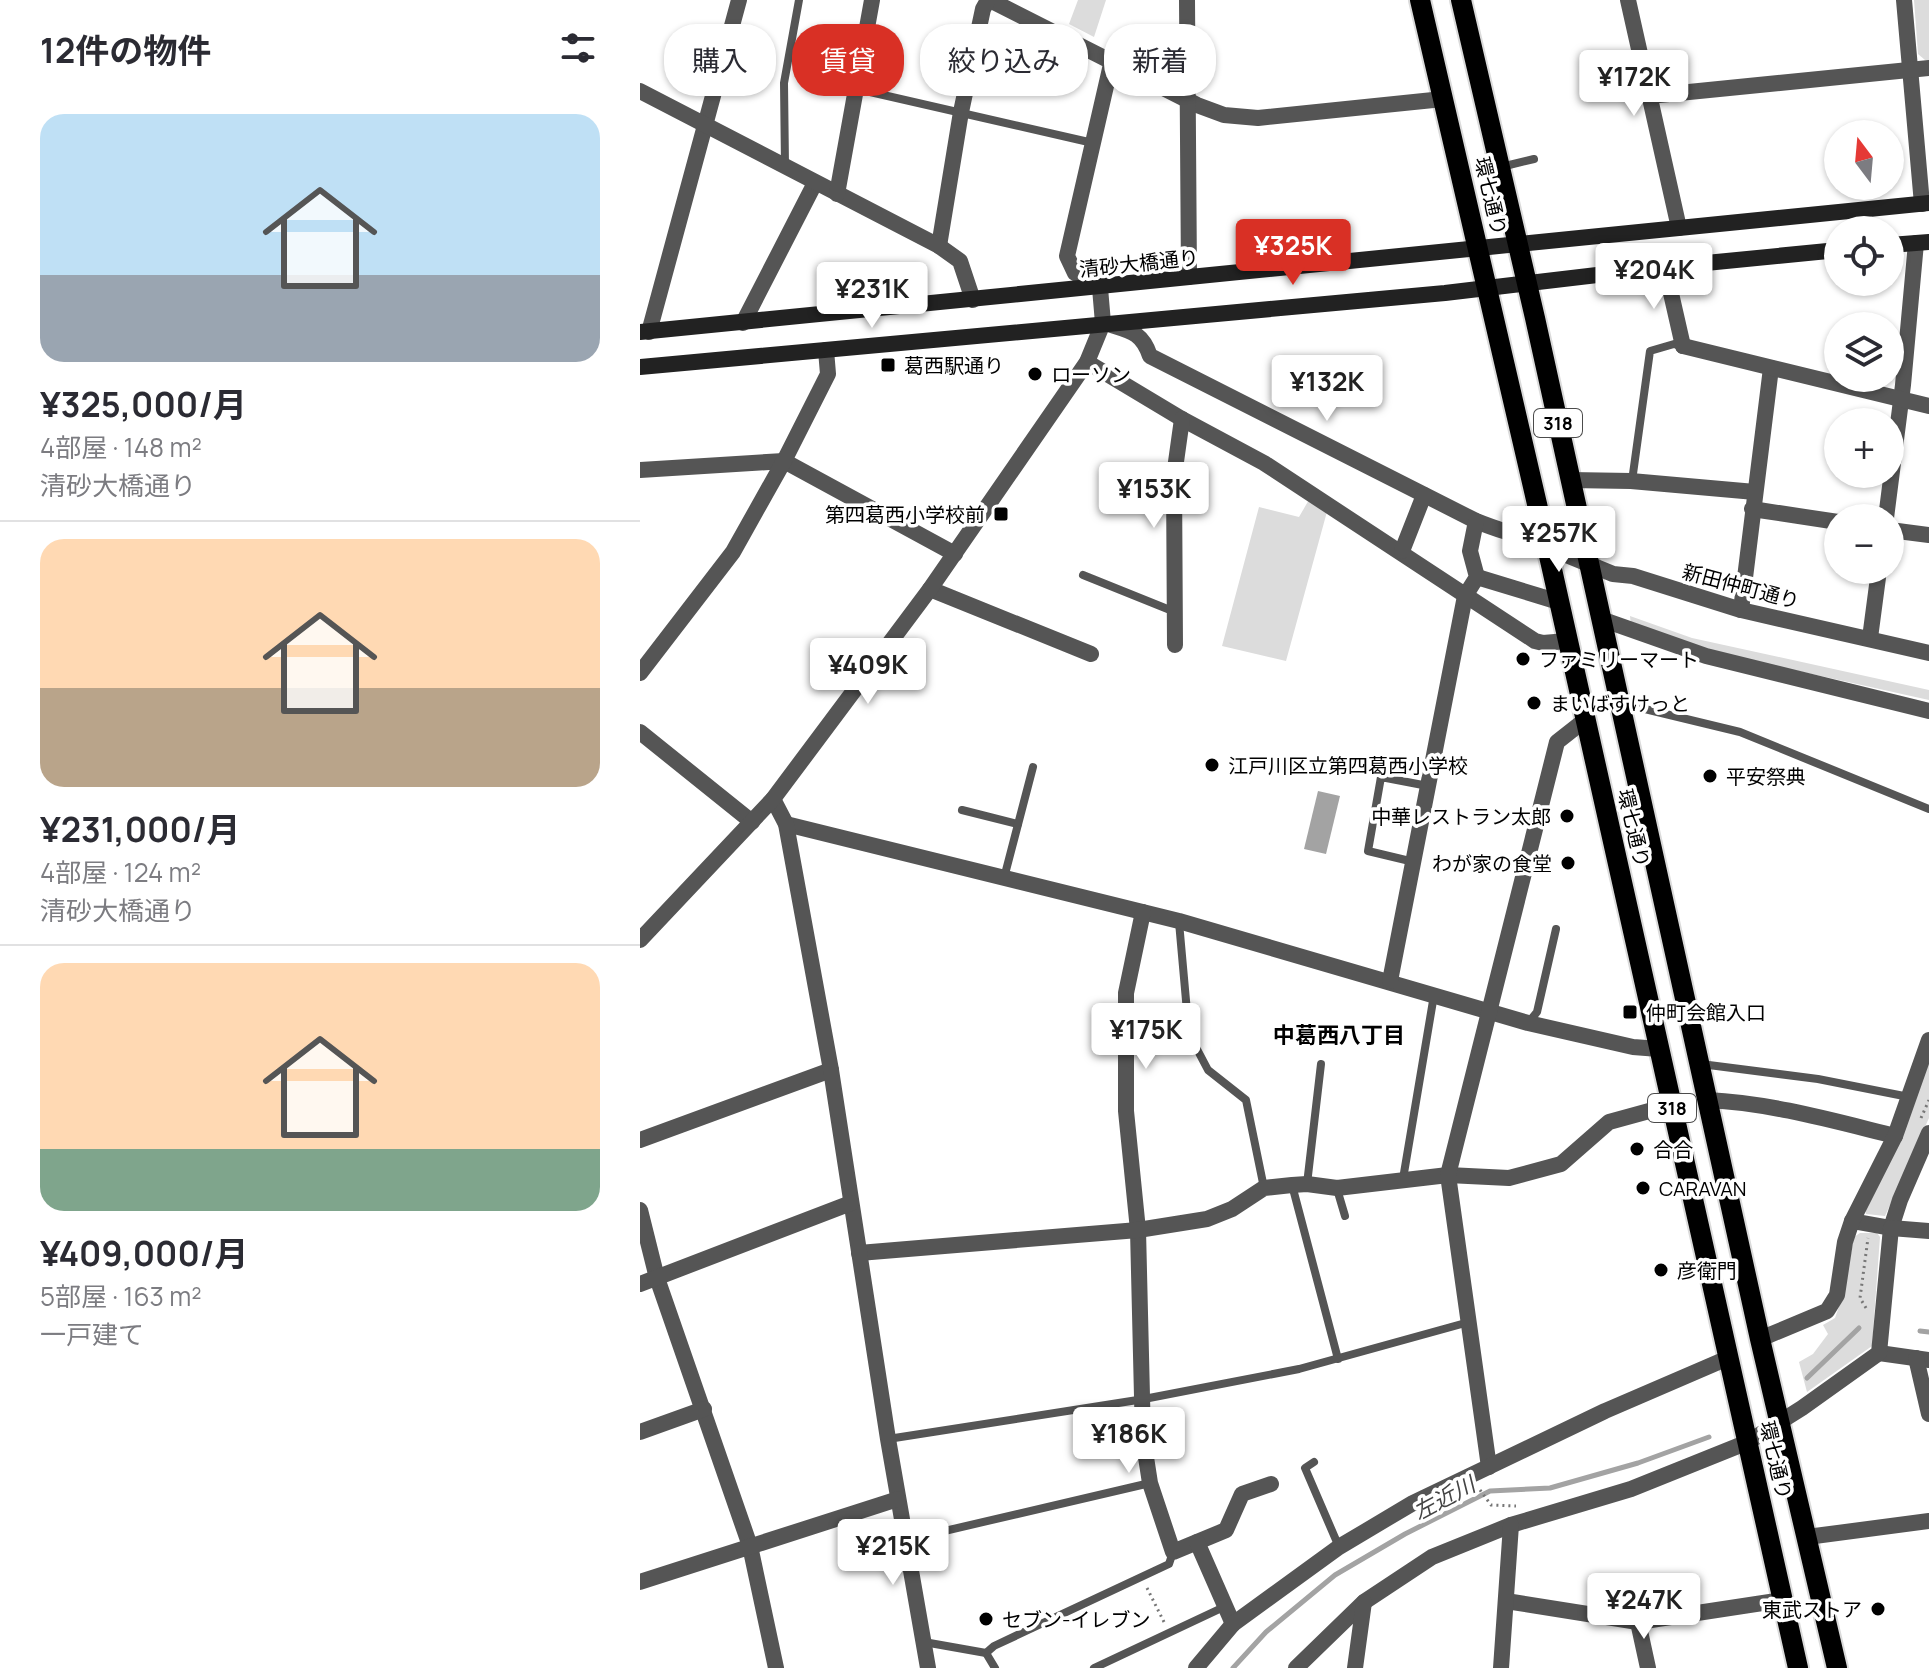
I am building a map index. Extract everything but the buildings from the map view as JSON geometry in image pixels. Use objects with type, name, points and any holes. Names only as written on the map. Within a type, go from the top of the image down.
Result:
[{"type":"main road","name":"環七通り","points":[[1420,0],[1547,547],[1798,1668]]},
{"type":"main road","name":"環七通り","points":[[1461,0],[1760,1339],[1837,1668]]},
{"type":"main road","name":"清砂大橋通り","points":[[644,332],[1925,204]]},
{"type":"main road","points":[[640,367],[1487,288],[1824,251]]},
{"type":"street","points":[[644,332],[707,127],[739,0]]},
{"type":"street","points":[[868,24],[872,0]]},
{"type":"street","points":[[939,246],[961,112],[983,9],[989,0],[1104,56]]},
{"type":"street","points":[[1187,0],[1189,277]]},
{"type":"street","points":[[1628,0],[1649,96],[1653,133],[1679,228]]},
{"type":"street","points":[[1904,0],[1925,204]]},
{"type":"street","points":[[1649,96],[1929,68]]},
{"type":"street","points":[[640,91],[939,246],[960,261],[973,300]]},
{"type":"street","points":[[640,940],[773,799],[930,589],[1087,362],[1103,323],[1100,288],[1075,273],[1067,256],[1104,95]]},
{"type":"street","points":[[837,194],[856,96]]},
{"type":"street","points":[[1181,96],[1224,115],[1258,118],[1443,99]]},
{"type":"street","points":[[743,323],[815,183]]},
{"type":"street","points":[[1888,504],[1922,242]]},
{"type":"street","points":[[1665,267],[1683,346],[1929,406]]},
{"type":"street","name":"新田仲町通り","points":[[1103,323],[1134,333],[1145,342],[1150,356],[1503,533],[1519,534],[1587,564],[1741,610],[1929,653]]},
{"type":"street","points":[[640,673],[733,552],[828,374],[826,350]]},
{"type":"street","points":[[1087,362],[1182,419],[1264,463],[1535,641],[1567,641]]},
{"type":"street","points":[[1741,610],[1771,368]]},
{"type":"street","points":[[1175,645],[1174,476],[1182,419]]},
{"type":"street","points":[[640,470],[784,461],[955,554]]},
{"type":"street","points":[[1570,480],[1631,481],[1755,492]]},
{"type":"street","points":[[1402,551],[1424,495]]},
{"type":"street","points":[[1752,509],[1824,520]]},
{"type":"street","points":[[1390,981],[1465,596],[1477,577],[1470,551],[1476,521]]},
{"type":"street","points":[[1904,532],[1929,535]]},
{"type":"street","points":[[1477,577],[1559,602]]},
{"type":"street","points":[[1870,638],[1877,584]]},
{"type":"street","points":[[930,589],[1091,654]]},
{"type":"street","points":[[1601,619],[1706,656],[1929,711]]},
{"type":"street","points":[[1489,1467],[1448,1175],[1557,742],[1585,720]]},
{"type":"street","points":[[640,732],[752,822]]},
{"type":"street","points":[[773,799],[786,824],[831,1070],[888,1439],[928,1668]]},
{"type":"street","points":[[786,824],[1179,921],[1528,1023],[1633,1047],[1659,1049]]},
{"type":"street","points":[[1143,912],[1126,993],[1126,1111],[1138,1230],[1143,1438],[1150,1483],[1173,1552],[1226,1530],[1242,1494],[1271,1484]]},
{"type":"street","points":[[1760,1339],[1827,1311],[1837,1295],[1845,1242],[1852,1221],[1895,1136],[1929,1040]]},
{"type":"street","points":[[640,1140],[831,1070]]},
{"type":"street","points":[[1708,1100],[1731,1101],[1822,1118],[1895,1136]]},
{"type":"street","points":[[859,1253],[1138,1230],[1207,1219],[1232,1209],[1264,1188],[1300,1184],[1337,1188],[1448,1175],[1509,1178],[1561,1164],[1609,1122],[1671,1105]]},
{"type":"street","points":[[1879,1353],[1891,1228],[1929,1133]]},
{"type":"street","points":[[640,1284],[851,1203]]},
{"type":"street","points":[[640,1210],[657,1278],[750,1546],[776,1668]]},
{"type":"street","points":[[1852,1221],[1929,1231]]},
{"type":"street","points":[[1296,1668],[1364,1602],[1432,1557],[1511,1525],[1631,1489],[1748,1442],[1879,1353],[1923,1359],[1929,1414]]},
{"type":"street","points":[[1196,1668],[1233,1624],[1339,1547],[1413,1503],[1605,1411],[1728,1358]]},
{"type":"street","points":[[640,1432],[704,1409]]},
{"type":"street","points":[[640,1582],[898,1499]]},
{"type":"street","points":[[1807,1537],[1929,1521]]},
{"type":"street","points":[[1501,1668],[1511,1525]]},
{"type":"street","points":[[1197,1542],[1233,1624]]},
{"type":"street","points":[[1506,1601],[1638,1622],[1782,1600]]},
{"type":"street","points":[[1355,1668],[1364,1602]]},
{"type":"street","points":[[1638,1622],[1648,1668]]},
{"type":"lane","points":[[785,166],[784,83],[799,0]]},
{"type":"lane","points":[[889,96],[1093,143]]},
{"type":"lane","points":[[1500,167],[1534,159]]},
{"type":"lane","points":[[1631,481],[1650,351],[1674,344],[1683,346]]},
{"type":"lane","points":[[1083,575],[1175,612]]},
{"type":"lane","points":[[1620,703],[1740,732],[1929,809]]},
{"type":"lane","points":[[1004,878],[1033,767]]},
{"type":"lane","points":[[1414,862],[1368,851],[1381,777],[1429,786]]},
{"type":"lane","points":[[962,810],[1018,824]]},
{"type":"lane","points":[[1179,921],[1189,1034],[1208,1070],[1246,1100],[1264,1188]]},
{"type":"lane","points":[[1528,1023],[1537,1012],[1556,929]]},
{"type":"lane","points":[[1403,1179],[1434,995]]},
{"type":"lane","points":[[1321,1064],[1300,1184],[1338,1359]]},
{"type":"lane","points":[[1699,1064],[1818,1079],[1910,1097]]},
{"type":"lane","points":[[1337,1188],[1345,1216]]},
{"type":"lane","points":[[888,1439],[1144,1399],[1338,1359],[1470,1321]]},
{"type":"lane","points":[[1314,1462],[1305,1468],[1339,1547]]},
{"type":"lane","points":[[905,1540],[1150,1483]]},
{"type":"lane","points":[[986,1653],[994,1646],[1169,1564],[1173,1552]]},
{"type":"lane","points":[[1094,1668],[1226,1606]]},
{"type":"lane","points":[[923,1642],[986,1653],[995,1668]]},
{"type":"path","points":[[1470,1476],[1491,1505]]},
{"type":"path","points":[[1142,1576],[1168,1631]]},
{"type":"shaded area","points":[[1078,0],[1106,0],[1094,37],[1088,34],[1088,24],[1069,24]]},
{"type":"shaded area","points":[[1914,0],[1929,0],[1929,60],[1918,54]]},
{"type":"shaded area","points":[[1310,498],[1328,508],[1286,661],[1222,646],[1259,507],[1299,517]]},
{"type":"shaded area","points":[[1630,616],[1692,638],[1929,690],[1929,700],[1708,651],[1631,626]]},
{"type":"shaded area","points":[[1318,791],[1340,796],[1326,854],[1304,849]]},
{"type":"shaded area","points":[[1929,1063],[1929,1118],[1885,1216],[1866,1214],[1865,1209]]},
{"type":"shaded area","points":[[1860,1233],[1877,1233],[1880,1237],[1872,1346],[1807,1392],[1799,1362],[1813,1354],[1828,1334],[1823,1325],[1835,1318],[1844,1292],[1854,1237]]},
{"type":"waterway","name":"左近川","points":[[1807,1378],[1859,1328]]},
{"type":"waterway","name":"左近川","points":[[1920,1331],[1929,1332]]},
{"type":"waterway","name":"左近川","points":[[1233,1668],[1266,1632],[1335,1575],[1405,1534],[1490,1491],[1550,1488],[1638,1463],[1709,1437]]},
{"type":"place","name":"葛西駅通り","points":[[888,365]]},
{"type":"place","name":"ローソン","points":[[1035,374]]},
{"type":"place","name":"第四葛西小学校前","points":[[1001,514]]},
{"type":"place","name":"ファミリーマート","points":[[1523,659]]},
{"type":"place","name":"まいばすけっと","points":[[1534,703]]},
{"type":"place","name":"江戸川区立第四葛西小学校","points":[[1212,765]]},
{"type":"place","name":"平安祭典","points":[[1710,776]]},
{"type":"place","name":"中華レストラン太郎","points":[[1567,816]]},
{"type":"place","name":"わが家の食堂","points":[[1568,863]]},
{"type":"place","name":"仲町会館入口","points":[[1630,1012]]},
{"type":"place","name":"合合","points":[[1637,1149]]},
{"type":"place","name":"CARAVAN","points":[[1643,1188]]},
{"type":"place","name":"彦衛門","points":[[1661,1270]]},
{"type":"place","name":"東武ストア","points":[[1878,1609]]},
{"type":"place","name":"セブン-イレブン","points":[[986,1619]]},
{"type":"district","name":"中葛西八丁目","points":[[1339,1035]]}]
